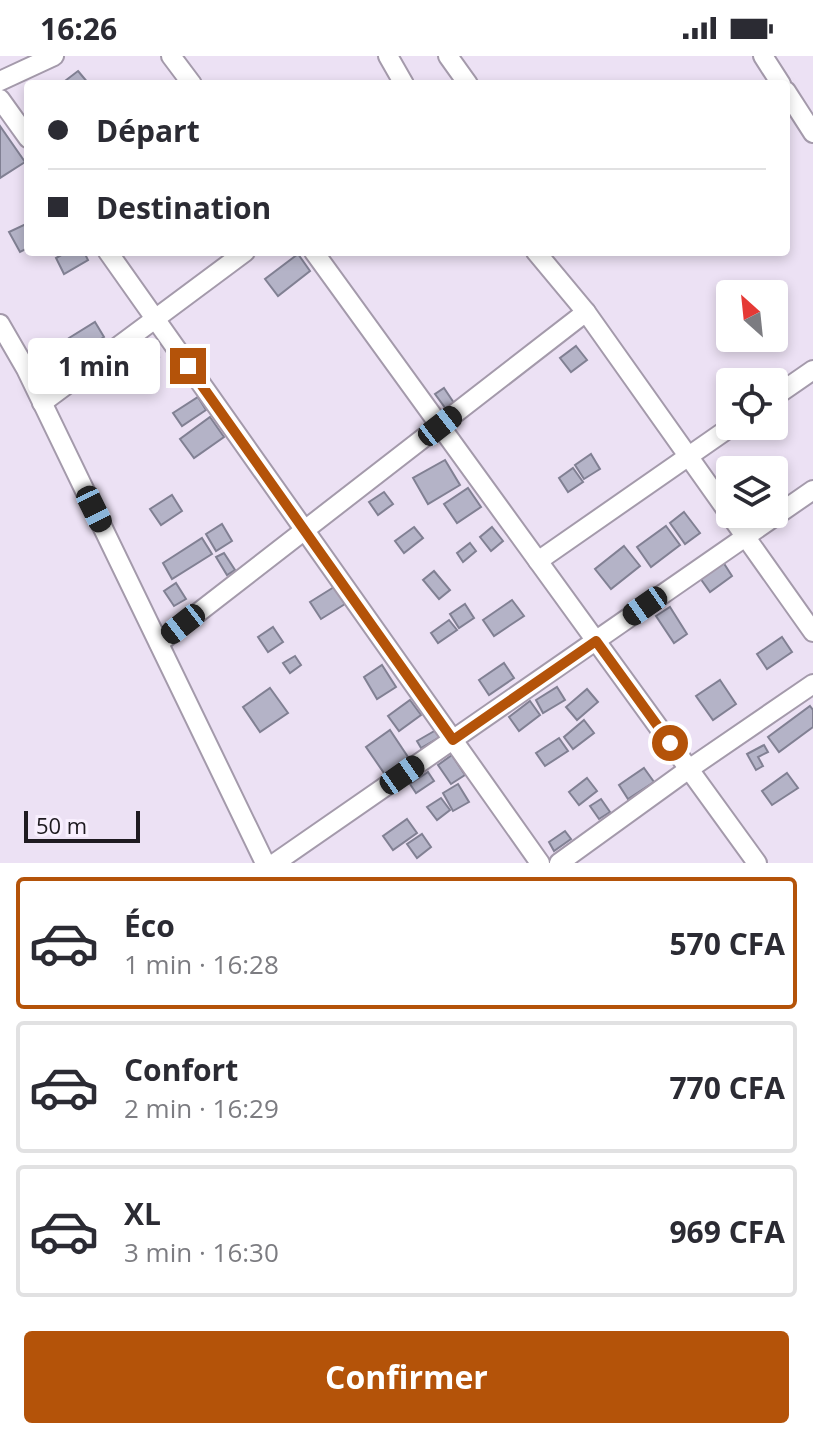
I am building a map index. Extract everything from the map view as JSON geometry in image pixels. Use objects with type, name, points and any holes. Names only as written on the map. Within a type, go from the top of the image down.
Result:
[{"type":"street","points":[[0,81],[54,56]]},
{"type":"street","points":[[171,56],[189,80]]},
{"type":"street","points":[[388,56],[402,80]]},
{"type":"street","points":[[448,56],[465,80]]},
{"type":"street","points":[[763,56],[778,80]]},
{"type":"street","points":[[790,97],[813,133]]},
{"type":"street","points":[[0,99],[24,132]]},
{"type":"street","points":[[111,256],[540,863]]},
{"type":"street","points":[[42,403],[240,256]]},
{"type":"street","points":[[317,256],[757,863]]},
{"type":"street","points":[[539,256],[586,312],[813,632]]},
{"type":"street","points":[[159,643],[586,312]]},
{"type":"street","points":[[0,324],[42,403],[265,863]]},
{"type":"street","points":[[788,387],[813,370]]},
{"type":"street","points":[[538,561],[716,437]]},
{"type":"street","points":[[275,863],[813,490]]},
{"type":"street","points":[[559,863],[813,684]]},
{"type":"building","points":[[78,71],[86,80],[66,80]]},
{"type":"building","points":[[0,126],[24,163],[0,178]]},
{"type":"building","points":[[24,225],[24,250],[20,252],[9,232]]},
{"type":"building","points":[[86,256],[88,260],[64,274],[56,258]]},
{"type":"building","points":[[295,256],[299,256],[310,271],[278,296],[265,279]]},
{"type":"building","points":[[95,322],[104,337],[79,353],[69,338]]},
{"type":"building","points":[[151,344],[159,357],[131,374],[123,362]]},
{"type":"building","points":[[576,346],[587,360],[571,372],[560,358]]},
{"type":"building","points":[[444,388],[454,403],[446,409],[435,394]]},
{"type":"building","points":[[198,397],[206,410],[182,426],[173,413]]},
{"type":"building","points":[[210,417],[224,437],[194,458],[180,439]]},
{"type":"building","points":[[591,454],[600,469],[584,479],[575,465]]},
{"type":"building","points":[[445,460],[460,485],[428,504],[413,478]]},
{"type":"building","points":[[573,468],[583,482],[568,492],[559,478]]},
{"type":"building","points":[[468,488],[481,507],[457,523],[444,504]]},
{"type":"building","points":[[384,492],[393,504],[378,515],[369,502]]},
{"type":"building","points":[[172,495],[182,511],[161,525],[150,509]]},
{"type":"building","points":[[684,512],[700,533],[685,544],[670,523]]},
{"type":"building","points":[[222,524],[232,541],[216,551],[206,534]]},
{"type":"building","points":[[666,526],[680,545],[651,567],[637,547]]},
{"type":"building","points":[[414,527],[423,538],[404,553],[395,541]]},
{"type":"building","points":[[492,527],[503,541],[491,551],[480,537]]},
{"type":"building","points":[[202,538],[212,554],[172,579],[163,563]]},
{"type":"building","points":[[470,543],[476,551],[463,562],[457,553]]},
{"type":"building","points":[[624,546],[640,566],[611,589],[595,569]]},
{"type":"building","points":[[224,553],[235,570],[227,575],[216,557]]},
{"type":"building","points":[[723,562],[732,576],[710,592],[700,578]]},
{"type":"building","points":[[434,571],[450,590],[439,599],[423,580]]},
{"type":"building","points":[[176,583],[186,599],[174,606],[164,591]]},
{"type":"building","points":[[334,587],[345,604],[321,619],[310,602]]},
{"type":"building","points":[[512,600],[524,616],[494,636],[483,620]]},
{"type":"building","points":[[465,604],[474,618],[459,628],[450,614]]},
{"type":"building","points":[[670,607],[687,634],[674,643],[656,616]]},
{"type":"building","points":[[449,620],[457,630],[438,643],[431,633]]},
{"type":"building","points":[[273,627],[283,642],[268,652],[258,637]]},
{"type":"building","points":[[782,637],[792,652],[767,669],[757,654]]},
{"type":"building","points":[[295,656],[301,665],[290,673],[283,663]]},
{"type":"building","points":[[504,663],[514,678],[489,695],[479,680]]},
{"type":"building","points":[[382,665],[396,687],[377,699],[364,677]]},
{"type":"building","points":[[720,680],[736,704],[713,720],[696,696]]},
{"type":"building","points":[[557,687],[565,700],[543,713],[536,700]]},
{"type":"building","points":[[270,688],[288,713],[260,732],[243,707]]},
{"type":"building","points":[[587,689],[598,702],[577,720],[566,707]]},
{"type":"building","points":[[410,700],[421,715],[399,731],[388,716]]},
{"type":"building","points":[[530,701],[540,715],[519,731],[509,717]]},
{"type":"building","points":[[810,706],[813,710],[813,727],[779,752],[768,737]]},
{"type":"building","points":[[584,720],[594,733],[573,749],[564,737]]},
{"type":"building","points":[[390,730],[410,760],[386,776],[366,747]]},
{"type":"building","points":[[436,730],[440,737],[421,748],[417,741]]},
{"type":"building","points":[[559,738],[568,751],[545,766],[536,753]]},
{"type":"building","points":[[764,745],[768,752],[758,757],[763,766],[756,770],[747,754]]},
{"type":"building","points":[[452,755],[465,775],[451,784],[438,765]]},
{"type":"building","points":[[644,768],[654,782],[628,799],[619,785]]},
{"type":"building","points":[[428,772],[434,781],[416,793],[410,784]]},
{"type":"building","points":[[787,773],[798,788],[772,805],[762,791]]},
{"type":"building","points":[[587,778],[597,791],[579,805],[569,792]]},
{"type":"building","points":[[458,784],[469,802],[453,811],[443,793]]},
{"type":"building","points":[[441,798],[450,810],[437,820],[427,807]]},
{"type":"building","points":[[601,799],[610,812],[599,819],[590,806]]},
{"type":"building","points":[[407,819],[417,833],[393,850],[383,836]]},
{"type":"building","points":[[565,831],[571,839],[554,851],[549,842]]},
{"type":"building","points":[[422,834],[431,847],[417,858],[407,844]]},
{"type":"route","points":[[188,366],[453,740],[596,641],[670,743]]}]
